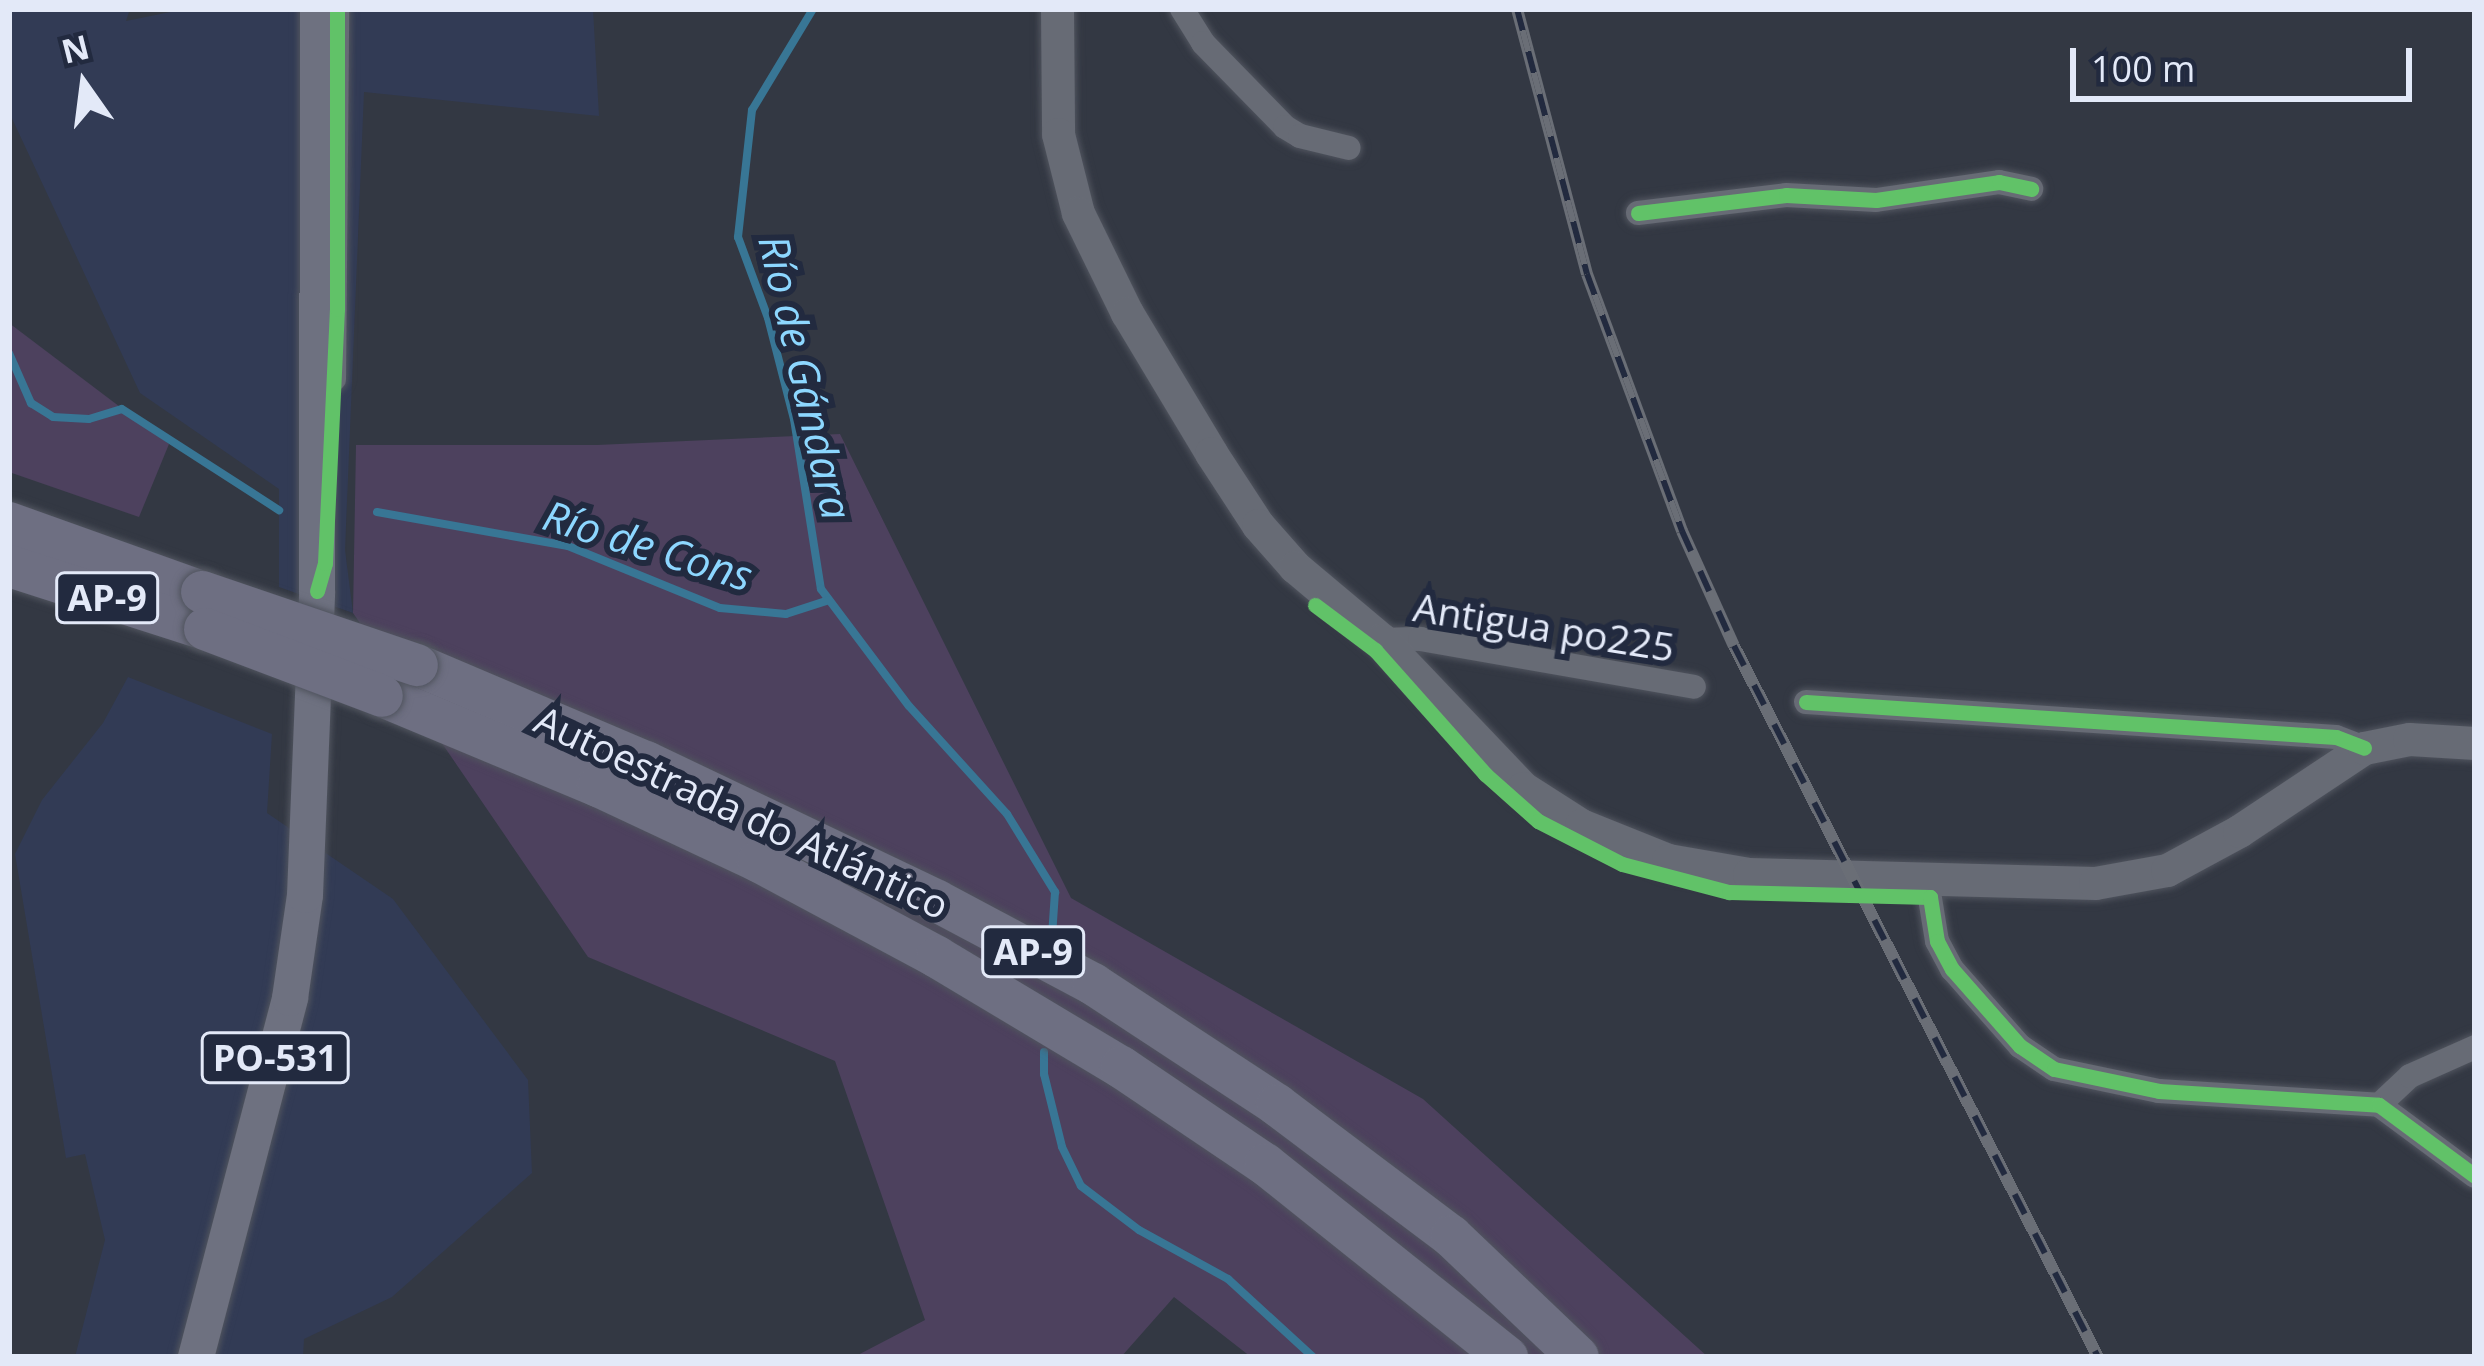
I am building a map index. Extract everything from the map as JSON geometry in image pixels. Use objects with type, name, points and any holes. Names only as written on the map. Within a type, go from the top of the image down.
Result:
[{"type":"highway","name":"Autoestrada do Atlántico","points":[[9,523],[382,696],[598,785],[758,861],[937,956],[1121,1067],[1265,1164],[1507,1357]]},
{"type":"highway","name":"Autoestrada do Atlántico","points":[[9,566],[417,665],[667,772],[937,901],[1093,984],[1277,1105],[1451,1237],[1578,1357]]},
{"type":"main road","points":[[317,570],[318,9]]},
{"type":"main road","points":[[1057,9],[1060,149],[1078,213],[1163,378],[1258,525],[1317,589],[1382,640],[1522,788],[1581,826],[1668,860],[1712,870],[2095,884],[2167,870],[2239,831],[2364,748],[2408,739],[2475,742]]},
{"type":"main road","name":"PO-531","points":[[196,1357],[290,998],[305,895],[314,752],[317,570]]},
{"type":"street","points":[[303,9],[317,570]]},
{"type":"street","points":[[317,570],[337,309],[337,9]]},
{"type":"street","points":[[1182,9],[1203,43],[1286,127],[1300,136],[1349,148]]},
{"type":"street","points":[[1638,213],[1786,195],[1876,200],[1999,182],[2031,189]]},
{"type":"street","name":"Antigua po225","points":[[1382,640],[1420,639],[1694,687]]},
{"type":"street","points":[[1806,701],[2336,737],[2364,748]]},
{"type":"street","points":[[1927,880],[1937,941],[1952,969],[2020,1046],[2054,1069],[2159,1091],[2379,1105],[2475,1176]]},
{"type":"street","points":[[2379,1105],[2410,1076],[2475,1047]]},
{"type":"shaded area","points":[[9,9],[130,9],[126,21],[185,9],[593,9],[599,116],[364,92],[345,550],[353,613],[279,587],[279,489],[140,393],[9,112]]},
{"type":"shaded area","points":[[9,323],[169,444],[139,517],[9,472]]},
{"type":"shaded area","points":[[840,434],[1071,898],[1423,1099],[1708,1357],[1251,1357],[1174,1297],[1121,1357],[854,1357],[925,1320],[835,1061],[588,957],[353,613],[356,445],[597,445]]},
{"type":"shaded area","points":[[128,677],[272,734],[267,813],[393,899],[528,1080],[532,1173],[392,1297],[304,1339],[303,1357],[75,1357],[105,1240],[85,1154],[66,1158],[15,854],[42,800],[103,723]]},
{"type":"waterway","name":"Río de Gándara","points":[[813,9],[752,110],[738,237],[768,318],[794,419],[821,589],[909,706],[1007,814],[1055,892],[1052,936]]},
{"type":"waterway","name":"Río de Cons","points":[[9,353],[31,403],[53,417],[89,419],[122,409],[279,510]]},
{"type":"waterway","name":"Río de Cons","points":[[377,512],[568,546],[720,608],[786,614],[829,600]]},
{"type":"waterway","name":"Río de Gándara","points":[[1044,1052],[1044,1074],[1062,1147],[1081,1186],[1139,1230],[1228,1279],[1313,1357]]},
{"type":"railway","points":[[1517,9],[1587,274],[1682,531],[1734,646],[2098,1357]]},
{"type":"cycle path","points":[[317,591],[325,563],[337,309],[337,9]]},
{"type":"cycle path","points":[[1638,213],[1786,195],[1876,200],[1999,182],[2031,189]]},
{"type":"cycle path","points":[[1315,605],[1375,650],[1485,774],[1538,821],[1622,864],[1729,892],[1930,897],[1937,941],[1952,969],[2020,1046],[2054,1069],[2159,1091],[2379,1105],[2475,1176]]},
{"type":"cycle path","points":[[1806,702],[2336,737],[2364,748]]}]
